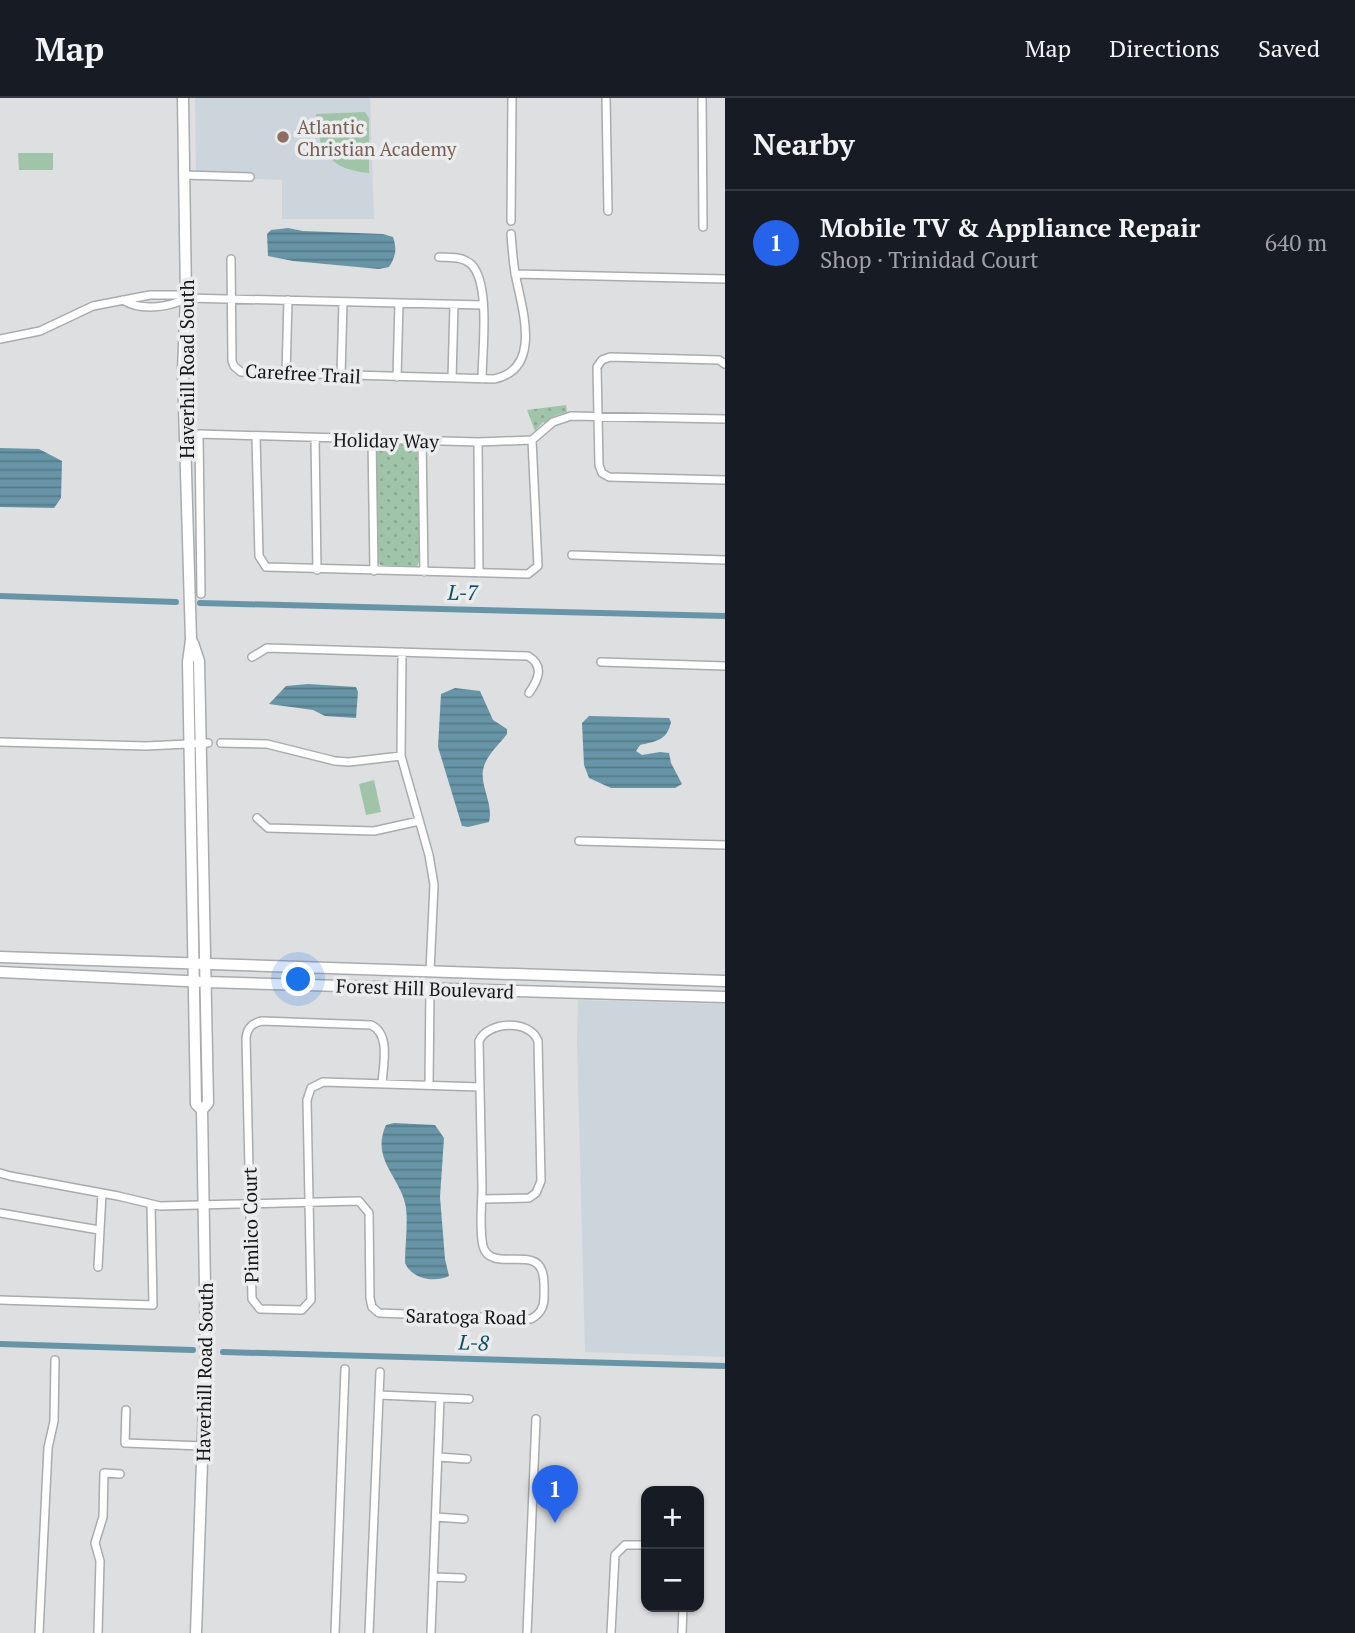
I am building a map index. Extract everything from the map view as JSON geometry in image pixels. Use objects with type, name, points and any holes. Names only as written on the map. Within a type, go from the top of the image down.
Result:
[{"type":"street","name":"Haverhill Road South","points":[[183,98],[186,298],[183,371],[191,640],[199,662],[208,1102],[202,1110],[206,1348],[195,1633]]},
{"type":"street","points":[[511,221],[513,98]]},
{"type":"street","points":[[606,98],[608,211]]},
{"type":"street","points":[[702,98],[704,227]]},
{"type":"street","points":[[184,174],[250,177]]},
{"type":"street","name":"Carefree Trail","points":[[231,259],[232,361],[241,372],[494,379],[507,375],[517,367],[522,358],[525,340],[525,318],[515,274],[511,234]]},
{"type":"street","points":[[439,257],[459,258],[471,264],[478,276],[483,305],[482,379]]},
{"type":"street","points":[[515,274],[725,279]]},
{"type":"street","points":[[0,339],[40,331],[93,306],[150,295],[483,305]]},
{"type":"street","points":[[286,374],[288,300]]},
{"type":"street","points":[[341,375],[343,302]]},
{"type":"street","points":[[397,377],[399,303]]},
{"type":"street","points":[[452,378],[454,305]]},
{"type":"street","points":[[725,364],[719,360],[606,358],[597,367],[599,465],[606,475],[725,480]]},
{"type":"street","points":[[257,436],[259,556],[262,564],[270,569],[528,574],[536,569],[538,561],[533,440],[549,425],[562,418],[597,416],[725,419]]},
{"type":"street","name":"Holiday Way","points":[[201,594],[199,435],[478,442],[533,440]]},
{"type":"street","points":[[314,438],[317,570]]},
{"type":"street","points":[[372,439],[374,571]]},
{"type":"street","points":[[422,441],[424,572]]},
{"type":"street","points":[[478,442],[479,573]]},
{"type":"street","points":[[572,555],[725,560]]},
{"type":"street","points":[[253,657],[267,648],[528,656],[536,661],[539,669],[539,678],[529,693]]},
{"type":"street","points":[[394,986],[420,979],[430,971],[434,885],[429,855],[401,757],[402,652]]},
{"type":"street","points":[[601,662],[725,666]]},
{"type":"street","points":[[0,742],[93,746],[200,743]]},
{"type":"street","name":"Haverhill Road South","points":[[200,743],[194,981],[195,1104],[202,1110]]},
{"type":"street","points":[[221,743],[267,744],[335,761],[401,757]]},
{"type":"street","points":[[257,818],[268,828],[374,831],[419,821]]},
{"type":"street","points":[[579,841],[725,845]]},
{"type":"street","name":"Forest Hill Boulevard","points":[[0,957],[725,981]]},
{"type":"street","name":"Forest Hill Boulevard","points":[[0,972],[206,982],[725,997]]},
{"type":"street","points":[[429,1085],[429,987],[447,976],[465,972]]},
{"type":"street","points":[[620,994],[642,978]]},
{"type":"street","points":[[643,994],[663,979]]},
{"type":"street","name":"Pimlico Court","points":[[382,1084],[384,1041],[375,1026],[262,1021],[251,1026],[246,1038],[249,1204],[254,1303],[264,1311],[302,1310],[311,1300],[309,1091],[323,1082],[382,1084],[429,1085],[480,1087]]},
{"type":"street","points":[[495,1027],[524,1027],[536,1034],[541,1181],[536,1193],[529,1198],[482,1199],[480,1087],[479,1041],[483,1033],[495,1027]]},
{"type":"street","name":"Saratoga Road","points":[[0,1173],[151,1204],[359,1201],[369,1213],[371,1303],[379,1313],[526,1319],[535,1317],[544,1303],[541,1268],[531,1260],[499,1259],[487,1253],[483,1245],[482,1199]]},
{"type":"street","points":[[97,1267],[102,1193]]},
{"type":"street","points":[[0,1300],[153,1305],[151,1204]]},
{"type":"street","points":[[0,1213],[99,1230]]},
{"type":"street","points":[[39,1633],[48,1448],[54,1421],[55,1360]]},
{"type":"street","points":[[335,1633],[345,1369]]},
{"type":"street","points":[[369,1633],[380,1372]]},
{"type":"street","points":[[379,1395],[469,1399]]},
{"type":"street","points":[[431,1633],[440,1398]]},
{"type":"street","points":[[126,1410],[125,1443],[203,1446]]},
{"type":"street","points":[[527,1633],[537,1419]]},
{"type":"street","points":[[438,1457],[467,1459]]},
{"type":"street","points":[[98,1633],[100,1561],[95,1543],[103,1517],[104,1473],[120,1474]]},
{"type":"street","points":[[436,1517],[464,1518]]},
{"type":"street","points":[[611,1633],[614,1559],[621,1547],[641,1545]]},
{"type":"street","points":[[434,1577],[462,1578]]},
{"type":"street","points":[[682,1633],[683,1612]]},
{"type":"shaded area","name":"Atlantic Christian Academy","points":[[195,98],[370,98],[374,219],[282,219],[282,180],[196,176]]},
{"type":"shaded area","points":[[578,1000],[725,1004],[725,1357],[585,1352]]},
{"type":"green space","points":[[365,112],[369,118],[369,173],[345,168],[329,156],[323,148],[316,114]]},
{"type":"green space","points":[[18,153],[53,153],[53,170],[19,170]]},
{"type":"green space","points":[[566,405],[567,412],[543,422],[535,431],[527,410]]},
{"type":"green space","points":[[411,443],[417,447],[420,560],[416,568],[383,567],[377,562],[375,444]]},
{"type":"green space","points":[[374,780],[381,812],[366,815],[359,784]]},
{"type":"water","points":[[288,228],[383,234],[393,237],[394,256],[389,267],[379,269],[268,256],[267,234],[271,230]]},
{"type":"water","points":[[0,448],[39,449],[62,461],[61,498],[54,508],[0,507]]},
{"type":"water","points":[[308,684],[356,687],[356,718],[325,716],[313,710],[269,704],[286,686]]},
{"type":"water","points":[[455,688],[480,691],[493,720],[507,729],[507,734],[484,766],[483,780],[489,822],[468,827],[462,826],[438,747],[441,694]]},
{"type":"water","points":[[589,716],[669,718],[671,722],[664,737],[640,745],[636,751],[642,755],[669,753],[682,784],[675,788],[611,788],[589,778],[584,765],[582,723]]},
{"type":"water","points":[[386,1125],[435,1125],[444,1138],[440,1197],[449,1276],[424,1278],[413,1273],[405,1263],[406,1208],[382,1149]]},
{"type":"waterway","name":"L-7","points":[[0,596],[176,602]]},
{"type":"waterway","name":"L-7","points":[[200,603],[725,616]]},
{"type":"waterway","name":"L-8","points":[[0,1344],[193,1350]]},
{"type":"waterway","name":"L-8","points":[[223,1352],[725,1366]]},
{"type":"place","name":"Atlantic Christian Academy","points":[[283,137]]},
{"type":"place","name":"Mobile TV & Appliance Repair","points":[[555,1523]]}]
